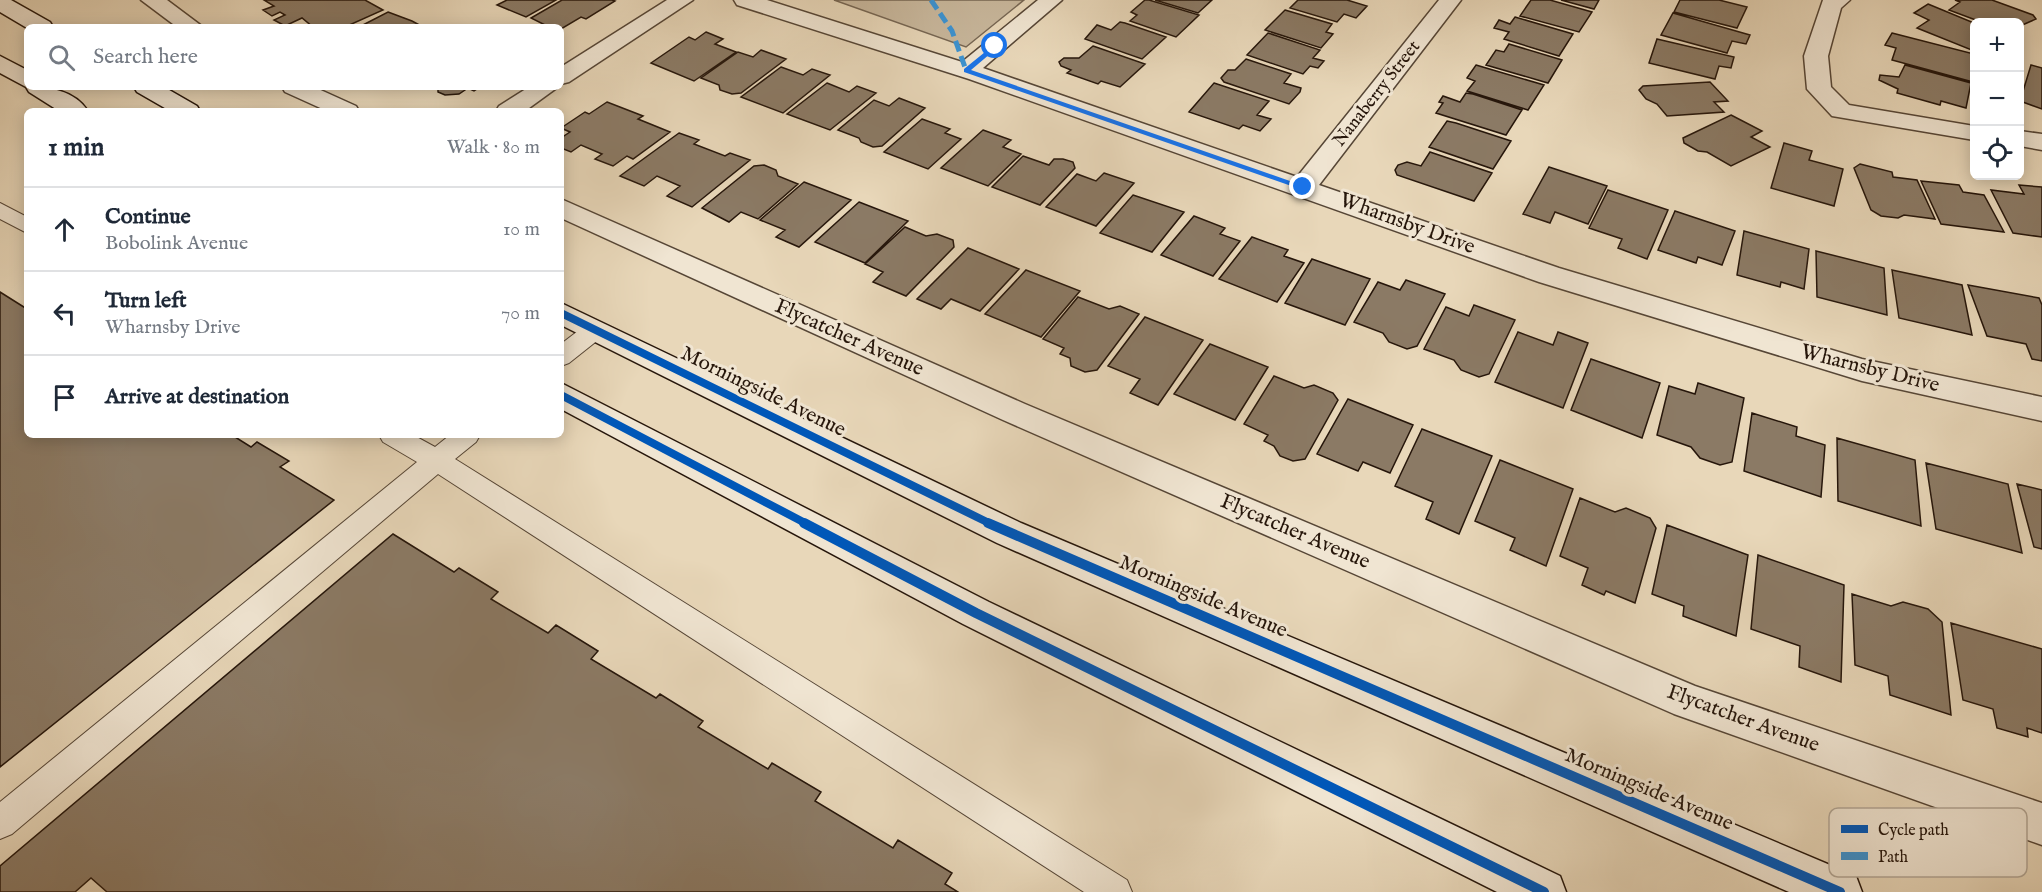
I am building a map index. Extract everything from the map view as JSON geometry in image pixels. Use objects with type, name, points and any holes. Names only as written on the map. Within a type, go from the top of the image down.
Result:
[{"type":"street","points":[[152,0],[188,24]]},
{"type":"street","points":[[564,75],[682,0]]},
{"type":"street","name":"Wharnsby Drive","points":[[746,0],[966,70],[1549,275],[1862,370],[2042,409]]},
{"type":"street","points":[[966,70],[1051,0]]},
{"type":"street","name":"Nanaberry Street","points":[[1303,187],[1450,0]]},
{"type":"street","points":[[1839,0],[1831,5],[1816,56],[1819,89],[1826,97],[1841,111],[1970,132]]},
{"type":"street","points":[[0,3],[37,24]]},
{"type":"street","points":[[0,63],[24,78]]},
{"type":"street","points":[[43,90],[71,108]]},
{"type":"street","points":[[151,90],[183,108]]},
{"type":"street","points":[[301,90],[340,108]]},
{"type":"street","points":[[513,108],[541,90]]},
{"type":"street","points":[[2024,140],[2042,142]]},
{"type":"street","name":"Flycatcher Avenue","points":[[564,209],[1014,412],[1688,701],[1996,808]]},
{"type":"street","name":"Morningside Avenue","points":[[564,314],[1009,533],[1840,892]]},
{"type":"street","points":[[564,397],[976,613],[1544,892]]},
{"type":"street","name":"Flycatcher Avenue","points":[[2027,819],[2042,824]]},
{"type":"lane","points":[[0,210],[24,224]]},
{"type":"lane","points":[[564,355],[595,330]]},
{"type":"lane","points":[[397,438],[436,460],[1115,892]]},
{"type":"lane","points":[[0,823],[463,438]]},
{"type":"shaded area","points":[[834,0],[1024,0],[966,47]]},
{"type":"building","points":[[264,0],[365,0],[383,10],[352,24],[309,24],[302,18],[289,24],[281,24],[274,20],[285,15],[280,12],[272,16],[263,10],[274,6]]},
{"type":"building","points":[[507,0],[556,0],[526,17],[497,5]]},
{"type":"building","points":[[562,0],[615,1],[586,19],[581,17],[564,27],[564,24],[543,24],[531,18]]},
{"type":"building","points":[[1145,0],[1199,15],[1176,37],[1130,21],[1137,15],[1131,12]]},
{"type":"building","points":[[1155,0],[1212,0],[1198,13]]},
{"type":"building","points":[[1298,0],[1347,0],[1367,6],[1356,18],[1344,14],[1337,22],[1290,8]]},
{"type":"building","points":[[1531,0],[1550,0],[1592,12],[1579,32],[1520,16]]},
{"type":"building","points":[[1561,0],[1599,0],[1594,9]]},
{"type":"building","points":[[1680,0],[1719,0],[1747,7],[1737,28],[1674,12]]},
{"type":"building","points":[[1955,0],[1992,0],[2033,15],[2036,19],[2024,24],[2024,18],[1970,18],[1949,10],[1960,2]]},
{"type":"building","points":[[1928,4],[1970,21],[1970,49],[1917,28],[1929,20],[1914,13]]},
{"type":"building","points":[[1285,10],[1332,24],[1326,32],[1333,34],[1321,48],[1265,30]]},
{"type":"building","points":[[388,12],[418,24],[365,24]]},
{"type":"building","points":[[1673,13],[1750,35],[1746,44],[1732,41],[1727,53],[1661,35]]},
{"type":"building","points":[[1515,17],[1573,34],[1559,56],[1504,39],[1509,32],[1494,28],[1499,20],[1510,24]]},
{"type":"building","points":[[1120,22],[1166,37],[1142,59],[1085,39],[1097,25],[1111,30]]},
{"type":"building","points":[[706,32],[723,39],[715,44],[736,52],[694,81],[651,63],[689,37],[695,40]]},
{"type":"building","points":[[1268,33],[1320,50],[1313,58],[1324,61],[1318,68],[1310,66],[1303,74],[1247,55]]},
{"type":"building","points":[[1892,33],[1970,53],[1970,81],[1892,60],[1896,48],[1885,45]]},
{"type":"building","points":[[1657,39],[1734,57],[1731,68],[1719,66],[1715,79],[1649,63]]},
{"type":"building","points":[[1509,44],[1562,60],[1548,83],[1486,65],[1496,50],[1504,52]]},
{"type":"building","points":[[1093,46],[1145,64],[1120,87],[1101,81],[1098,84],[1067,73],[1071,70],[1061,66],[1059,62],[1064,58],[1079,58]]},
{"type":"building","points":[[761,50],[786,59],[741,93],[732,94],[720,90],[719,85],[701,78],[738,52],[753,57]]},
{"type":"building","points":[[1246,59],[1291,74],[1284,83],[1301,88],[1300,92],[1289,104],[1224,82],[1221,78],[1228,70],[1235,70]]},
{"type":"building","points":[[1476,65],[1544,85],[1528,110],[1467,91],[1475,81],[1467,78]]},
{"type":"building","points":[[1905,65],[1970,83],[1966,108],[1941,101],[1940,105],[1897,93],[1898,89],[1879,80],[1880,75],[1899,77]]},
{"type":"building","points":[[2031,65],[2042,68],[2042,109],[2024,102],[2024,88]]},
{"type":"building","points":[[781,67],[803,75],[812,69],[830,75],[783,113],[741,97]]},
{"type":"building","points":[[1710,82],[1728,101],[1714,102],[1724,112],[1667,116],[1657,104],[1646,99],[1639,90],[1643,86]]},
{"type":"building","points":[[827,83],[849,92],[857,86],[876,93],[830,130],[787,114]]},
{"type":"building","points":[[1214,83],[1269,101],[1257,115],[1271,119],[1260,131],[1243,125],[1239,129],[1189,112]]},
{"type":"building","points":[[438,90],[465,90],[459,94],[445,95]]},
{"type":"building","points":[[1466,93],[1522,110],[1506,135],[1436,113],[1443,103],[1439,102],[1443,96],[1460,102]]},
{"type":"building","points":[[899,98],[925,108],[882,146],[873,147],[861,142],[859,138],[838,130],[874,100],[889,106]]},
{"type":"building","points":[[607,102],[643,116],[638,119],[670,132],[633,159],[627,156],[613,166],[595,159],[602,154],[581,145],[571,152],[564,149],[564,136],[570,132],[564,129],[564,126],[585,112],[589,114]]},
{"type":"building","points":[[1731,115],[1762,131],[1751,137],[1770,147],[1731,166],[1707,152],[1698,151],[1684,143],[1683,138]]},
{"type":"building","points":[[922,119],[950,129],[945,133],[961,139],[928,169],[884,152]]},
{"type":"building","points":[[1447,121],[1511,141],[1493,169],[1429,147]]},
{"type":"building","points":[[983,130],[1011,140],[1003,147],[1021,154],[988,186],[941,168]]},
{"type":"building","points":[[679,133],[699,140],[694,144],[725,156],[730,153],[750,160],[692,207],[667,196],[680,186],[657,176],[644,186],[620,176]]},
{"type":"building","points":[[1784,143],[1812,151],[1809,160],[1843,169],[1834,206],[1771,188]]},
{"type":"building","points":[[1430,152],[1492,173],[1474,201],[1397,175],[1395,170],[1398,165],[1407,162],[1421,166]]},
{"type":"building","points":[[1023,156],[1049,165],[1054,159],[1063,159],[1073,162],[1075,168],[1040,205],[992,187]]},
{"type":"building","points":[[1860,164],[1892,172],[1893,177],[1917,180],[1935,219],[1904,215],[1898,218],[1881,216],[1871,210],[1854,168]]},
{"type":"building","points":[[764,165],[776,170],[778,176],[798,184],[758,219],[741,212],[729,222],[702,208],[754,166]]},
{"type":"building","points":[[1549,167],[1607,186],[1588,224],[1555,212],[1550,223],[1523,214]]},
{"type":"building","points":[[1104,173],[1134,183],[1096,226],[1046,207],[1077,174],[1096,181]]},
{"type":"building","points":[[1921,181],[1959,185],[1963,192],[1984,195],[2004,232],[1941,224]]},
{"type":"building","points":[[804,182],[851,200],[799,247],[776,237],[785,230],[760,220]]},
{"type":"building","points":[[2019,185],[2042,187],[2042,237],[2013,233],[1991,190],[2024,194]]},
{"type":"building","points":[[1608,190],[1668,210],[1647,259],[1618,248],[1622,239],[1589,228]]},
{"type":"building","points":[[1133,195],[1184,212],[1152,252],[1100,233]]},
{"type":"building","points":[[859,202],[908,221],[865,263],[815,242]]},
{"type":"building","points":[[1675,211],[1735,231],[1722,265],[1698,257],[1696,263],[1658,250]]},
{"type":"building","points":[[1194,216],[1225,228],[1220,234],[1240,241],[1213,276],[1161,255]]},
{"type":"building","points":[[905,227],[926,236],[937,234],[953,240],[954,247],[906,296],[873,282],[883,272],[865,264]]},
{"type":"building","points":[[1744,231],[1809,249],[1804,289],[1781,282],[1780,287],[1737,275]]},
{"type":"building","points":[[1252,237],[1288,250],[1284,256],[1304,263],[1277,302],[1219,279]]},
{"type":"building","points":[[968,248],[1019,269],[980,311],[951,299],[941,309],[917,299]]},
{"type":"building","points":[[1816,251],[1884,268],[1887,315],[1817,297]]},
{"type":"building","points":[[1312,259],[1370,279],[1345,325],[1285,303]]},
{"type":"building","points":[[1026,270],[1080,291],[1041,337],[985,314]]},
{"type":"building","points":[[1892,270],[1962,285],[1972,335],[1899,318]]},
{"type":"building","points":[[1406,280],[1445,294],[1417,346],[1407,349],[1389,342],[1383,333],[1354,322],[1378,282],[1400,290]]},
{"type":"building","points":[[1968,285],[2039,298],[2042,305],[2042,361],[2032,359],[2026,344],[1987,336]]},
{"type":"building","points":[[0,292],[24,307],[24,438],[237,438],[251,447],[257,442],[289,461],[280,467],[334,500],[0,767]]},
{"type":"building","points":[[1078,297],[1109,309],[1120,306],[1139,314],[1097,370],[1085,372],[1071,366],[1070,358],[1060,354],[1064,348],[1043,339]]},
{"type":"building","points":[[1474,305],[1515,320],[1489,374],[1479,377],[1461,370],[1454,360],[1424,349],[1446,307],[1469,316]]},
{"type":"building","points":[[1145,317],[1203,340],[1158,405],[1130,393],[1140,379],[1108,366]]},
{"type":"building","points":[[1518,332],[1553,345],[1558,332],[1588,343],[1563,408],[1495,382]]},
{"type":"building","points":[[1210,344],[1268,367],[1235,420],[1174,394]]},
{"type":"building","points":[[1591,359],[1660,383],[1642,438],[1571,410]]},
{"type":"building","points":[[1274,376],[1304,388],[1314,385],[1333,393],[1338,400],[1305,459],[1293,461],[1280,456],[1274,446],[1264,441],[1268,435],[1244,424]]},
{"type":"building","points":[[1698,383],[1744,398],[1732,462],[1720,465],[1700,458],[1691,447],[1657,435],[1669,386],[1695,394]]},
{"type":"building","points":[[1348,399],[1413,425],[1390,473],[1363,462],[1358,471],[1317,454]]},
{"type":"building","points":[[1752,413],[1797,427],[1796,436],[1825,445],[1821,497],[1744,471]]},
{"type":"building","points":[[1422,429],[1492,456],[1459,534],[1426,519],[1433,502],[1395,486]]},
{"type":"building","points":[[1837,438],[1915,460],[1921,526],[1838,501]]},
{"type":"building","points":[[1500,460],[1573,489],[1546,566],[1510,550],[1515,538],[1475,521]]},
{"type":"building","points":[[1926,463],[2008,484],[2022,553],[1936,529]]},
{"type":"building","points":[[2017,484],[2042,490],[2042,549],[2034,547]]},
{"type":"building","points":[[1580,498],[1615,512],[1626,508],[1650,518],[1656,528],[1635,603],[1606,591],[1604,595],[1582,585],[1588,568],[1560,556]]},
{"type":"building","points":[[1667,525],[1748,555],[1736,636],[1683,616],[1684,606],[1652,594]]},
{"type":"building","points":[[393,534],[454,572],[459,568],[498,592],[491,599],[548,633],[556,625],[598,651],[591,659],[656,698],[660,694],[703,721],[698,727],[768,769],[772,763],[821,792],[815,801],[893,848],[898,840],[952,873],[945,884],[958,892],[107,892],[91,878],[75,892],[0,892],[0,866]]},
{"type":"building","points":[[1758,555],[1844,585],[1841,682],[1799,667],[1800,646],[1751,629]]},
{"type":"building","points":[[1852,594],[1891,606],[1903,602],[1928,609],[1942,622],[1951,715],[1890,695],[1888,676],[1855,665]]},
{"type":"building","points":[[1951,623],[2042,649],[2042,733],[2027,728],[2028,737],[1997,728],[1993,709],[1963,700]]},
{"type":"marked path","points":[[931,0],[952,31],[966,70]]},
{"type":"cycle path","points":[[564,314],[1009,533],[1840,892]]},
{"type":"cycle path","points":[[564,397],[976,613],[1544,892]]},
{"type":"route","points":[[995,46],[966,70],[1303,187]]}]
